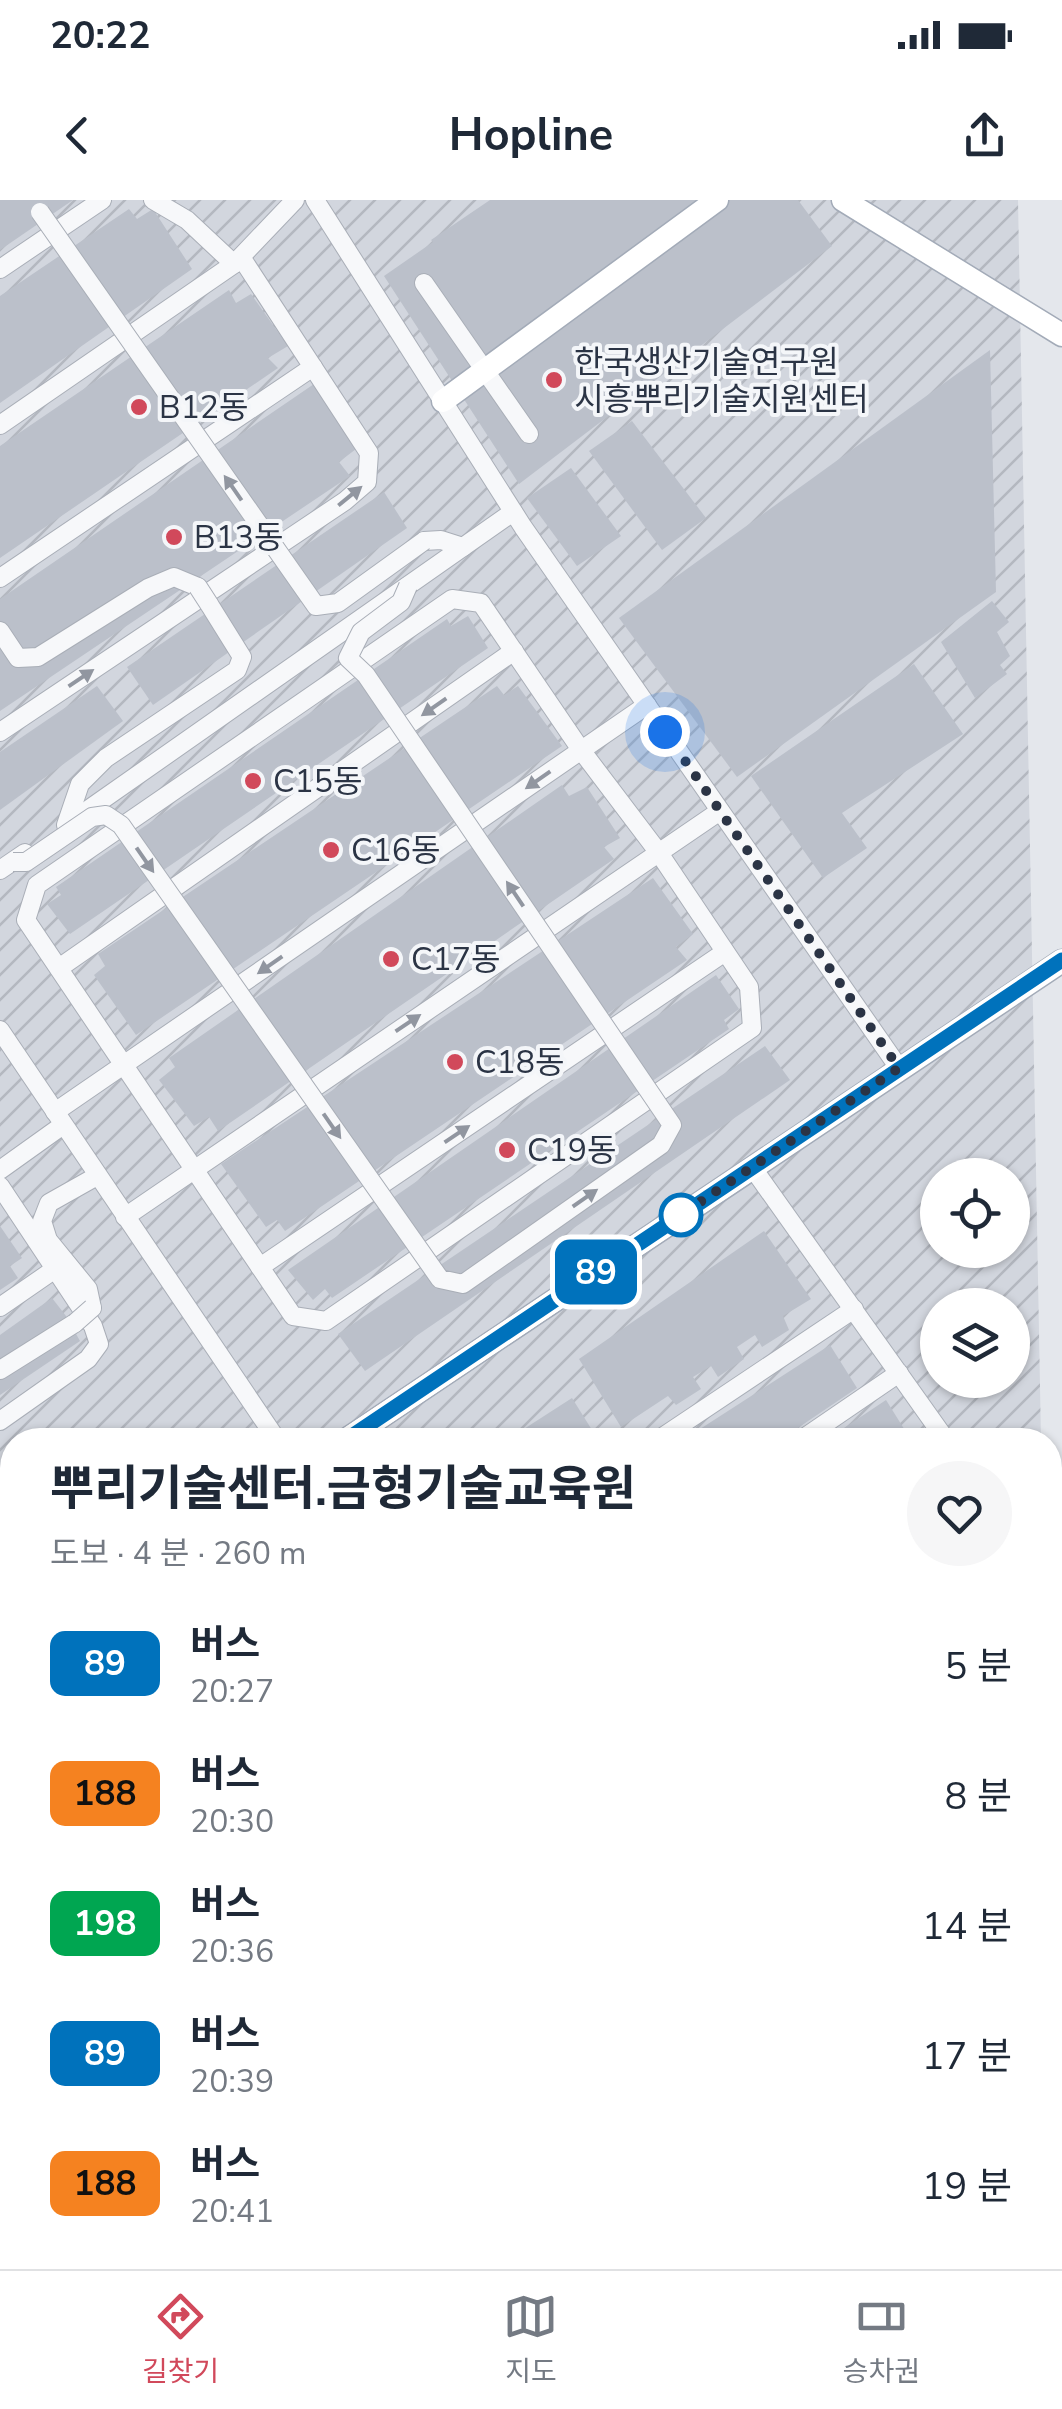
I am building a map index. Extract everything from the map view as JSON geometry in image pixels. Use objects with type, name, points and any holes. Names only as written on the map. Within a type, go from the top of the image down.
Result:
[{"type":"main road","points":[[443,401],[717,200]]},
{"type":"main road","points":[[844,200],[1062,335]]},
{"type":"main road","points":[[364,1428],[1062,960]]},
{"type":"street","points":[[31,200],[316,606],[338,604],[424,541],[441,540],[463,547]]},
{"type":"street","points":[[0,269],[102,200]]},
{"type":"street","points":[[0,732],[368,482],[369,453],[238,261],[153,200]]},
{"type":"street","points":[[0,424],[238,261],[295,200]]},
{"type":"street","points":[[315,200],[514,512],[899,1068]]},
{"type":"street","points":[[424,282],[529,434]]},
{"type":"street","points":[[0,578],[313,367]]},
{"type":"street","points":[[6,866],[514,512]]},
{"type":"street","points":[[0,632],[18,658],[38,657],[148,588],[174,577],[204,596],[242,657],[237,670],[106,758],[80,784],[65,826]]},
{"type":"street","points":[[6,866],[26,862],[92,817],[106,814],[121,825],[440,1279],[462,1284],[661,1146],[672,1125],[366,675],[348,658],[361,632],[401,602],[408,586]]},
{"type":"street","points":[[452,598],[482,603],[582,750],[659,853],[749,987],[752,1028],[326,1321],[293,1316],[26,920],[36,884],[452,598]]},
{"type":"street","points":[[58,968],[514,651]]},
{"type":"street","points":[[0,1170],[125,1065],[647,705]]},
{"type":"street","points":[[125,1216],[720,811]]},
{"type":"street","points":[[260,1267],[726,952]]},
{"type":"street","points":[[0,1030],[269,1428]]},
{"type":"street","points":[[752,1167],[938,1428]]},
{"type":"street","points":[[0,1370],[73,1325],[92,1308],[88,1289],[48,1240],[42,1221],[49,1203],[98,1176]]},
{"type":"street","points":[[0,1186],[93,1326],[100,1344],[88,1359],[0,1421]]},
{"type":"street","points":[[0,1306],[55,1268]]},
{"type":"street","points":[[676,1428],[854,1310]]},
{"type":"street","points":[[819,1428],[899,1373]]},
{"type":"shaded area","points":[[0,200],[1018,200],[1041,1428],[0,1428]]},
{"type":"building","points":[[0,200],[73,200],[0,250]]},
{"type":"building","name":"한국생산기술연구원 시흥뿌리기술지원센터","points":[[490,200],[798,200],[832,246],[519,484],[384,276]]},
{"type":"building","points":[[129,209],[137,219],[153,209],[192,269],[0,403],[0,296]]},
{"type":"building","name":"B12동","points":[[229,290],[236,303],[251,294],[288,346],[268,358],[278,368],[0,558],[0,446]]},
{"type":"building","points":[[990,350],[996,592],[737,777],[619,618]]},
{"type":"building","name":"B13동","points":[[314,384],[356,449],[339,462],[350,476],[0,711],[0,599]]},
{"type":"building","points":[[632,421],[706,518],[662,550],[589,451]]},
{"type":"building","points":[[571,468],[621,536],[577,566],[527,498]]},
{"type":"building","points":[[384,492],[407,528],[153,705],[127,667]]},
{"type":"building","points":[[992,601],[1009,622],[997,632],[1010,656],[1000,665],[1007,674],[975,698],[941,642]]},
{"type":"building","name":"C15동","points":[[468,616],[488,648],[70,934],[47,904],[61,895],[56,887],[447,619],[451,626]]},
{"type":"building","points":[[914,664],[963,734],[842,813],[867,848],[823,878],[751,776]]},
{"type":"building","points":[[97,686],[123,721],[0,810],[0,752]]},
{"type":"building","name":"C16동","points":[[497,686],[504,695],[518,686],[562,746],[136,1035],[94,975],[105,966],[98,954]]},
{"type":"building","name":"C17동","points":[[562,785],[569,796],[587,787],[620,838],[604,847],[614,859],[218,1131],[209,1117],[194,1126],[159,1080],[175,1067],[169,1058]]},
{"type":"building","name":"C18동","points":[[653,878],[693,934],[676,947],[687,960],[285,1231],[277,1220],[266,1227],[221,1164]]},
{"type":"building","name":"C19동","points":[[716,975],[739,1009],[724,1020],[729,1029],[332,1298],[325,1289],[313,1300],[288,1270]]},
{"type":"building","points":[[765,1046],[790,1080],[365,1371],[338,1334]]},
{"type":"building","points":[[0,1226],[22,1258],[10,1266],[18,1278],[0,1290]]},
{"type":"building","points":[[764,1231],[811,1299],[783,1316],[789,1330],[762,1347],[755,1335],[737,1347],[744,1359],[718,1377],[711,1366],[693,1377],[701,1389],[676,1405],[668,1396],[621,1427],[579,1359]]},
{"type":"building","points":[[52,1298],[80,1341],[0,1395],[0,1335]]},
{"type":"building","points":[[830,1345],[857,1388],[798,1428],[702,1428]]},
{"type":"building","points":[[572,1398],[591,1428],[526,1428]]},
{"type":"building","points":[[886,1400],[904,1428],[844,1428]]},
{"type":"bus line","name":"89","points":[[364,1428],[1062,960]]},
{"type":"place","name":"한국생산기술연구원 시흥뿌리기술지원센터","points":[[554,380]]},
{"type":"place","name":"B12동","points":[[139,407]]},
{"type":"place","name":"B13동","points":[[174,537]]},
{"type":"place","name":"C15동","points":[[253,781]]},
{"type":"place","name":"C16동","points":[[331,850]]},
{"type":"place","name":"C17동","points":[[391,959]]},
{"type":"place","name":"C18동","points":[[455,1062]]},
{"type":"place","name":"C19동","points":[[507,1150]]},
{"type":"route","points":[[665,732],[899,1068],[681,1215]]}]
